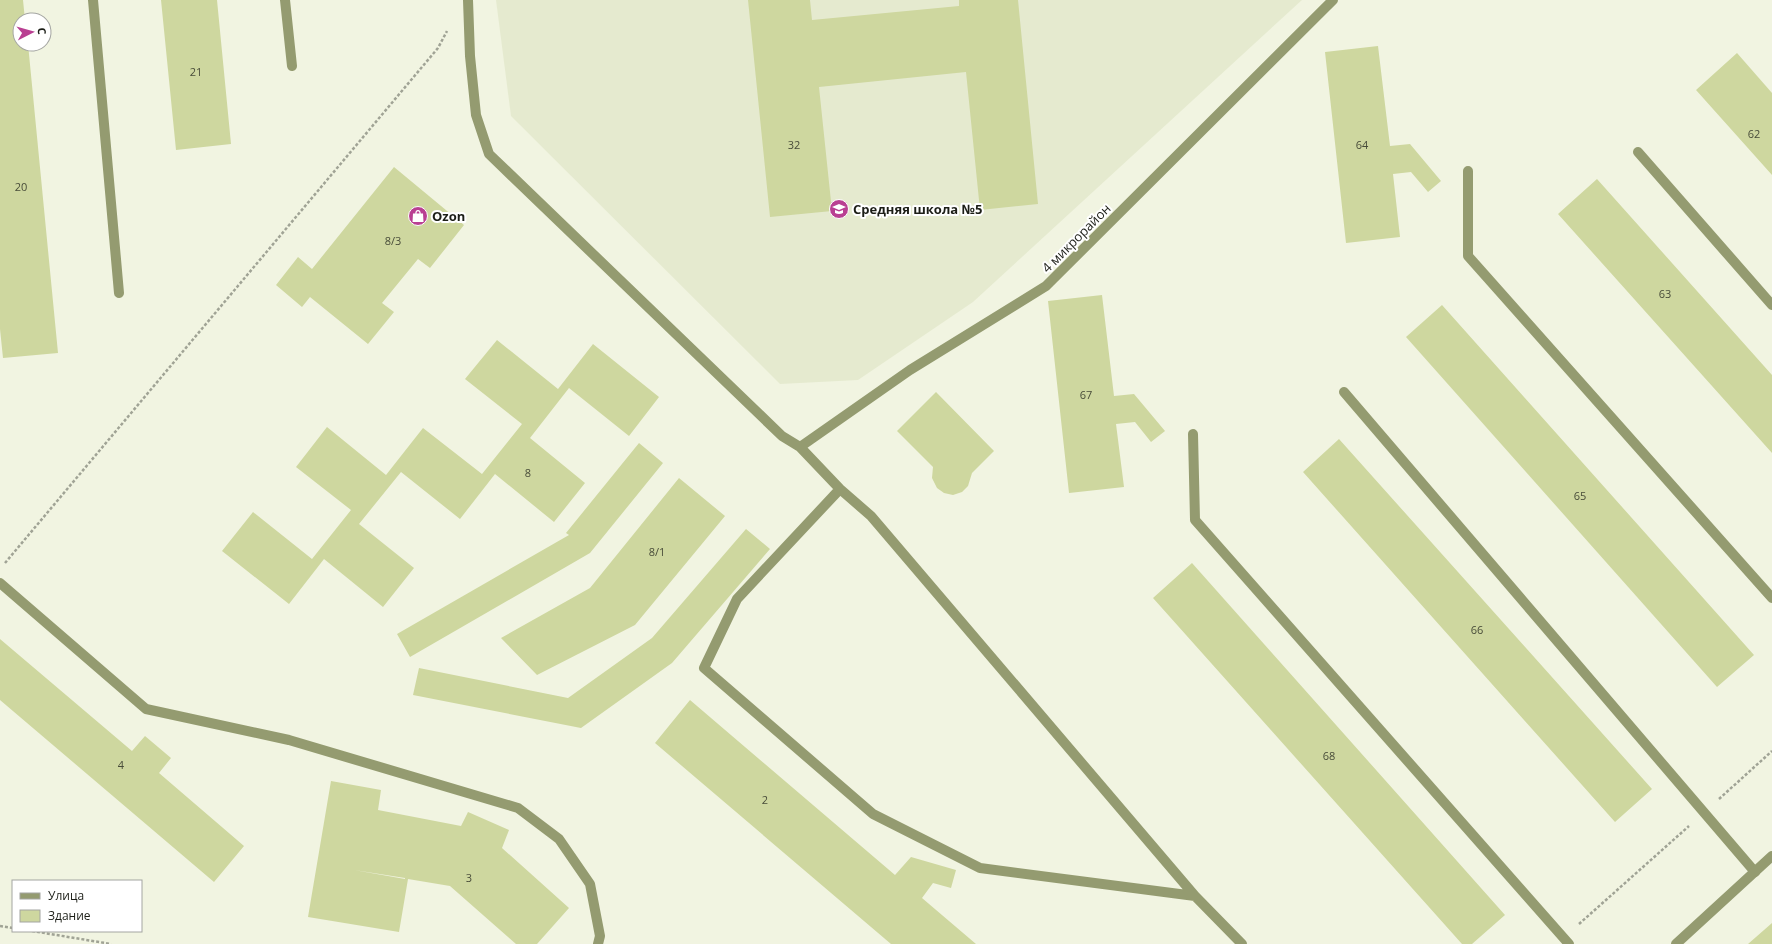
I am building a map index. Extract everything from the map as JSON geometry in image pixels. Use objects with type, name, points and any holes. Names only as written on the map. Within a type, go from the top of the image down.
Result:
[{"type":"street","points":[[93,0],[119,293]]},
{"type":"street","points":[[285,0],[292,66]]},
{"type":"street","points":[[468,0],[470,56],[476,115],[489,154],[782,436],[800,447],[840,489],[870,516],[1194,896],[1242,944]]},
{"type":"street","name":"4 микрорайон","points":[[800,447],[910,370],[1046,286],[1333,0]]},
{"type":"street","points":[[1638,152],[1772,305]]},
{"type":"street","points":[[1468,171],[1468,256],[1772,598]]},
{"type":"street","points":[[1344,392],[1755,872]]},
{"type":"street","points":[[1193,434],[1195,520],[1566,941]]},
{"type":"street","points":[[840,489],[738,599],[704,668],[873,814],[980,868],[1194,896]]},
{"type":"street","points":[[0,583],[146,709],[289,740],[518,808],[559,839],[590,884],[600,936],[598,944]]},
{"type":"street","points":[[1676,944],[1772,856]]},
{"type":"path","points":[[0,569],[438,48],[449,28]]},
{"type":"path","points":[[1566,941],[1772,751]]},
{"type":"path","points":[[0,926],[12,928]]},
{"type":"path","points":[[38,932],[111,944]]},
{"type":"shaded area","name":"Средняя школа №5","points":[[496,0],[1302,0],[973,302],[858,380],[780,384],[511,116]]},
{"type":"building","points":[[0,0],[23,0],[24,12],[12,12],[12,52],[29,52],[58,353],[3,358],[0,329]]},
{"type":"building","points":[[161,0],[217,0],[231,144],[176,150]]},
{"type":"building","points":[[748,0],[810,0],[812,20],[959,6],[959,0],[1018,0],[1038,204],[980,210],[966,72],[819,87],[832,211],[770,217]]},
{"type":"building","points":[[1378,46],[1390,146],[1410,144],[1441,181],[1428,192],[1411,172],[1393,174],[1400,237],[1346,243],[1325,52]]},
{"type":"building","points":[[1737,53],[1772,93],[1772,175],[1696,90]]},
{"type":"building","points":[[394,167],[464,225],[430,268],[418,259],[382,303],[394,312],[368,344],[310,297],[302,307],[276,285],[298,257],[312,269]]},
{"type":"building","points":[[1597,179],[1772,375],[1772,453],[1558,214]]},
{"type":"building","points":[[1102,295],[1114,396],[1134,394],[1165,431],[1151,442],[1135,422],[1116,424],[1124,487],[1069,493],[1048,301]]},
{"type":"building","points":[[1442,305],[1754,655],[1717,687],[1406,337]]},
{"type":"building","points":[[497,340],[558,389],[593,344],[659,397],[629,436],[569,388],[530,438],[585,483],[554,522],[495,474],[460,519],[401,472],[359,524],[414,568],[383,607],[324,559],[289,604],[222,551],[253,512],[312,559],[351,510],[296,467],[327,427],[386,475],[423,428],[482,474],[522,424],[465,379]]},
{"type":"building","points":[[936,392],[994,451],[972,473],[968,486],[962,492],[953,495],[944,493],[937,488],[932,478],[933,467],[897,431]]},
{"type":"building","points":[[1339,439],[1652,789],[1615,822],[1303,472]]},
{"type":"building","points":[[639,443],[663,463],[590,553],[410,657],[397,634],[569,535],[566,533]]},
{"type":"building","points":[[679,478],[725,516],[635,625],[537,675],[501,638],[590,588]]},
{"type":"building","points":[[746,529],[770,549],[672,663],[581,728],[413,695],[419,668],[568,698],[652,638]]},
{"type":"building","points":[[1192,563],[1505,915],[1472,944],[1462,944],[1153,598]]},
{"type":"building","points":[[0,639],[132,751],[145,736],[171,758],[159,773],[244,846],[214,882],[0,700]]},
{"type":"building","points":[[690,700],[895,875],[911,857],[956,870],[951,888],[933,883],[922,898],[976,944],[891,944],[655,743]]},
{"type":"building","points":[[331,781],[381,790],[378,810],[461,826],[468,812],[509,830],[502,848],[569,908],[537,944],[516,944],[450,886],[408,879],[399,932],[308,917]],"holes":[[[354,870],[405,878],[405,879]]]},
{"type":"building","points":[[1772,923],[1772,944],[1748,944]]},
{"type":"place","name":"Средняя школа №5","points":[[839,209]]},
{"type":"place","name":"Ozon","points":[[418,216]]}]
